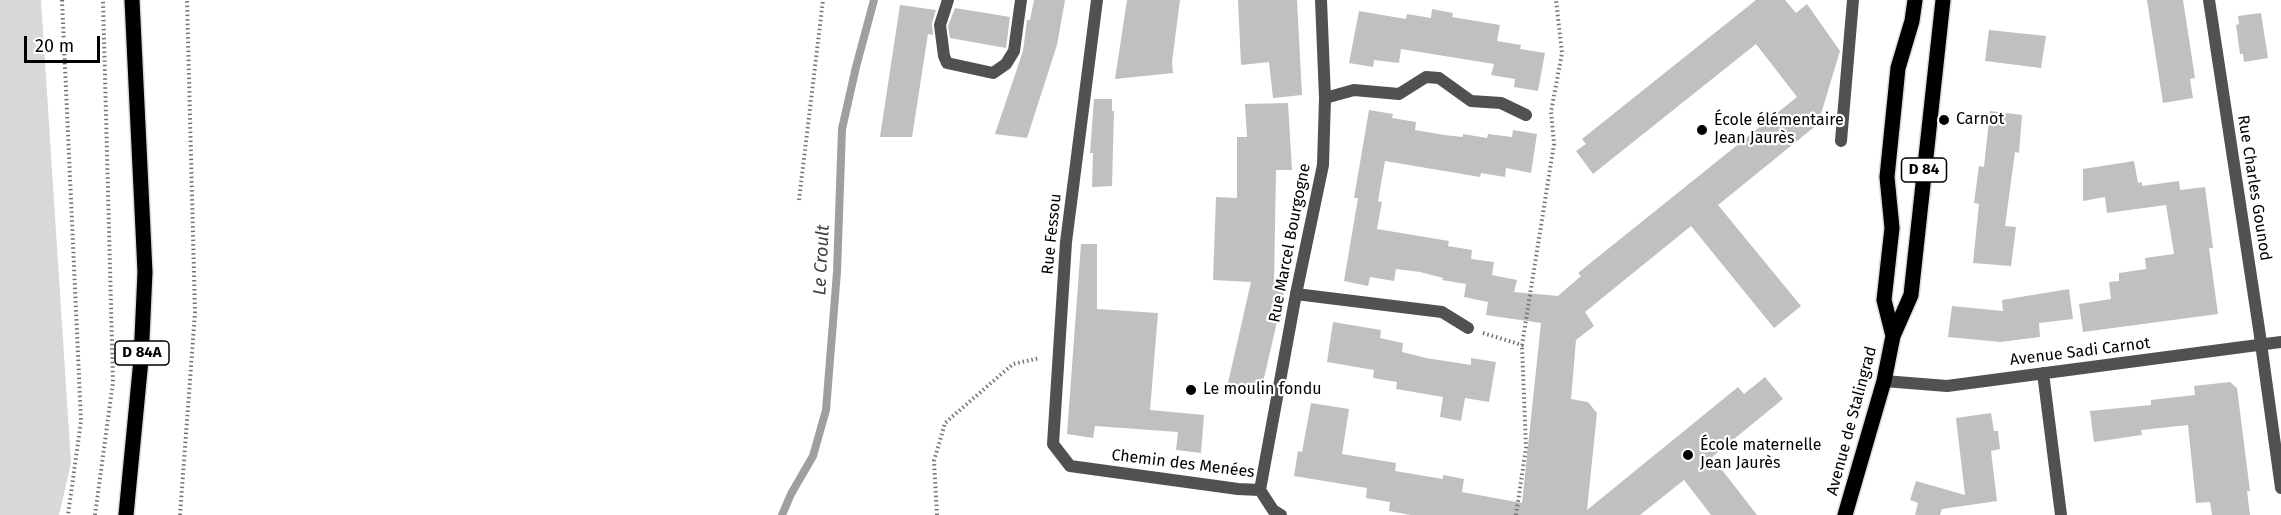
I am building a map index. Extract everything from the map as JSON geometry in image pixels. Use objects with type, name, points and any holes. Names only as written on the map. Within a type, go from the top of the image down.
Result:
[{"type":"main road","name":"D 84A","points":[[126,515],[141,360],[144,272],[132,0]]},
{"type":"main road","name":"Avenue de Stalingrad","points":[[1893,336],[1884,300],[1892,228],[1887,177],[1898,68],[1912,21],[1915,0]]},
{"type":"main road","name":"Avenue de Stalingrad","points":[[1845,515],[1884,381],[1893,336],[1911,295],[1943,0]]},
{"type":"street","points":[[948,0],[940,25],[944,57],[948,63],[993,73],[1006,64],[1014,51],[1021,0]]},
{"type":"street","name":"Rue Fessou","points":[[1070,466],[1053,444],[1066,242],[1097,0]]},
{"type":"street","name":"Rue Marcel Bourgogne","points":[[1260,490],[1296,294],[1323,165],[1325,98],[1321,0]]},
{"type":"street","points":[[1840,141],[1853,0]]},
{"type":"street","name":"Rue Charles Gounod","points":[[2209,0],[2281,488]]},
{"type":"street","points":[[1325,98],[1354,90],[1399,94],[1426,78],[1439,78],[1471,101],[1501,103],[1526,116]]},
{"type":"street","points":[[1296,294],[1442,312],[1468,328]]},
{"type":"street","name":"Avenue Sadi Carnot","points":[[1884,381],[1938,386],[2281,342]]},
{"type":"street","points":[[2043,373],[2061,515]]},
{"type":"street","name":"Chemin des Menées","points":[[1070,466],[1260,490],[1273,510],[1281,515]]},
{"type":"path","points":[[62,0],[81,421],[68,515]]},
{"type":"path","points":[[95,515],[113,382],[103,0]]},
{"type":"path","points":[[180,515],[195,314],[187,0]]},
{"type":"path","points":[[799,200],[823,0]]},
{"type":"path","points":[[1516,515],[1526,448],[1522,345],[1554,144],[1551,112],[1562,53],[1557,0]]},
{"type":"path","points":[[1468,328],[1522,345]]},
{"type":"path","points":[[938,515],[934,461],[945,423],[1013,363],[1059,354]]},
{"type":"shaded area","points":[[0,0],[41,0],[71,463],[59,515],[0,515]]},
{"type":"building","points":[[1034,0],[1065,0],[1057,45],[1027,138],[995,134],[1023,51],[1027,20],[1030,20]]},
{"type":"building","points":[[1127,0],[1180,0],[1172,62],[1173,73],[1115,79]]},
{"type":"building","points":[[1238,0],[1297,0],[1302,95],[1273,98],[1269,62],[1241,65]]},
{"type":"building","points":[[1756,0],[1785,0],[1796,13],[1807,4],[1840,51],[1818,124],[1718,205],[1801,306],[1774,328],[1691,226],[1585,312],[1594,326],[1576,340],[1571,399],[1588,402],[1597,413],[1587,510],[1738,387],[1744,394],[1765,377],[1783,399],[1712,457],[1757,515],[1711,515],[1684,480],[1640,515],[1411,515],[1389,511],[1390,502],[1366,498],[1367,488],[1294,476],[1298,451],[1302,452],[1311,403],[1349,409],[1342,454],[1396,463],[1395,471],[1443,479],[1443,475],[1464,479],[1462,492],[1522,503],[1541,323],[1486,315],[1488,302],[1464,297],[1466,284],[1442,280],[1443,278],[1420,272],[1396,269],[1394,281],[1370,277],[1368,286],[1344,281],[1358,198],[1354,198],[1369,110],[1393,114],[1392,118],[1416,122],[1415,130],[1444,135],[1463,137],[1463,134],[1487,138],[1488,134],[1512,137],[1513,130],[1537,134],[1531,173],[1506,168],[1505,177],[1481,173],[1480,177],[1385,161],[1378,201],[1382,202],[1377,229],[1449,241],[1448,246],[1472,250],[1471,259],[1494,262],[1492,275],[1517,280],[1514,292],[1558,296],[1581,276],[1578,273],[1797,97],[1756,44],[1593,174],[1576,151],[1586,144],[1582,139]]},
{"type":"building","points":[[2147,0],[2183,0],[2195,78],[2190,79],[2193,98],[2163,103]]},
{"type":"building","points":[[900,5],[936,10],[932,23],[933,35],[928,34],[912,137],[880,137]]},
{"type":"building","points":[[955,8],[1010,17],[1006,48],[950,38],[948,26]]},
{"type":"building","points":[[1432,9],[1453,13],[1452,17],[1500,25],[1497,41],[1521,45],[1520,49],[1545,53],[1538,91],[1514,87],[1515,79],[1491,75],[1494,64],[1401,49],[1399,63],[1374,60],[1373,67],[1349,63],[1359,11],[1406,19],[1407,14],[1431,18]]},
{"type":"building","points":[[2261,13],[2268,58],[2244,62],[2243,54],[2240,54],[2236,25],[2239,24],[2238,16]]},
{"type":"building","points":[[1989,30],[2046,36],[2041,68],[1985,61]]},
{"type":"building","points":[[1094,99],[1112,99],[1112,111],[1114,111],[1112,186],[1092,187],[1093,153],[1090,153]]},
{"type":"building","points":[[1288,103],[1292,170],[1276,170],[1274,283],[1286,283],[1261,391],[1228,383],[1251,282],[1213,280],[1216,197],[1237,198],[1237,137],[1247,137],[1245,104]]},
{"type":"building","points":[[1990,111],[2022,115],[2019,153],[2015,152],[2005,226],[2016,227],[2011,266],[1973,263],[1979,204],[1974,203],[1979,166],[1984,167]]},
{"type":"building","points":[[2134,161],[2138,183],[2142,182],[2142,186],[2179,181],[2180,190],[2205,187],[2213,248],[2209,248],[2218,314],[2083,332],[2079,304],[2111,299],[2109,282],[2119,281],[2119,273],[2146,269],[2145,258],[2174,254],[2166,205],[2107,213],[2105,197],[2083,201],[2083,169]]},
{"type":"building","points":[[1081,244],[1097,244],[1097,309],[1158,313],[1150,410],[1204,415],[1201,453],[1176,450],[1178,432],[1095,426],[1093,438],[1067,434]]},
{"type":"building","points":[[2069,289],[2073,319],[2039,323],[2040,337],[2000,342],[1948,337],[1952,306],[2003,311],[2002,300]]},
{"type":"building","points":[[1333,322],[1381,330],[1380,338],[1403,343],[1402,352],[1426,358],[1471,365],[1471,358],[1496,362],[1489,402],[1465,398],[1461,421],[1440,417],[1443,397],[1396,389],[1397,382],[1373,378],[1374,370],[1327,362]]},
{"type":"building","points":[[2230,382],[2237,388],[2250,491],[2247,491],[2250,515],[2212,515],[2210,502],[2196,503],[2188,425],[2141,430],[2142,435],[2094,442],[2090,411],[2151,405],[2151,400],[2195,395],[2194,386]]},
{"type":"building","points":[[1991,413],[1994,431],[1998,431],[2000,449],[1991,451],[1997,501],[1942,509],[1940,515],[1915,515],[1918,503],[1910,500],[1916,481],[1965,495],[1956,418]]},
{"type":"waterway","name":"Le Croult","points":[[782,515],[791,494],[813,456],[826,410],[837,272],[842,129],[874,0]]},
{"type":"place","name":"Carnot","points":[[1944,120]]},
{"type":"place","name":"École élémentaire Jean Jaurès","points":[[1702,130]]},
{"type":"place","name":"Le moulin fondu","points":[[1191,390]]},
{"type":"place","name":"École maternelle Jean Jaurès","points":[[1688,455]]}]
